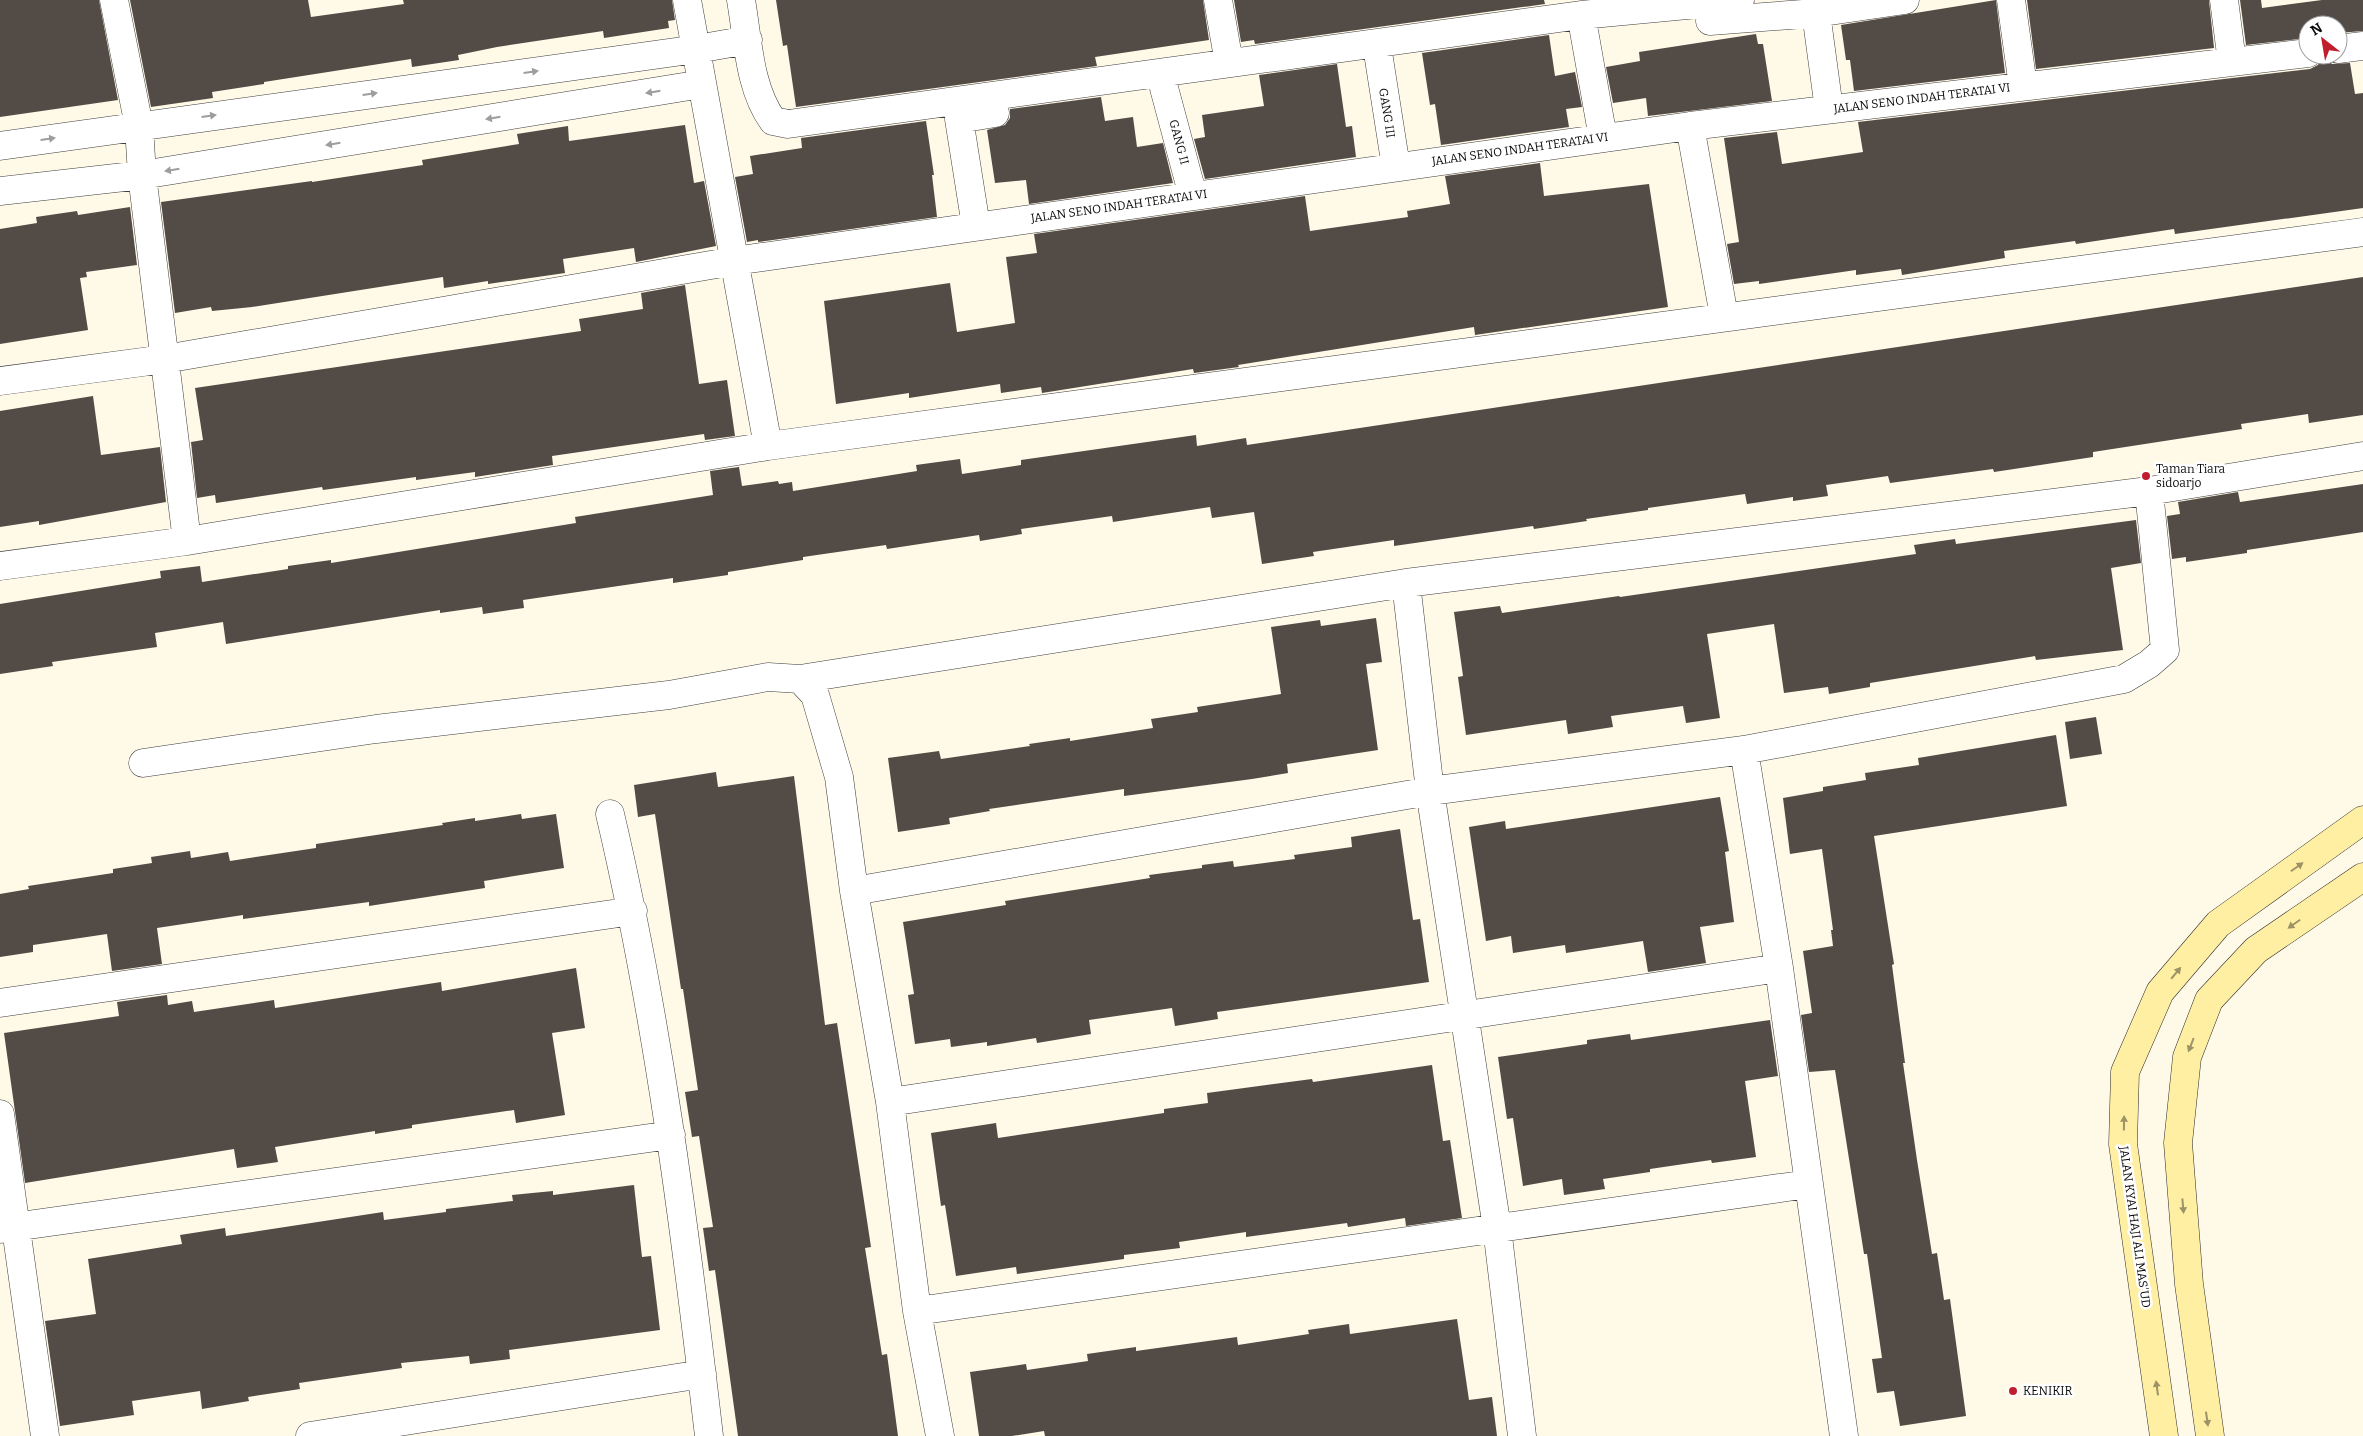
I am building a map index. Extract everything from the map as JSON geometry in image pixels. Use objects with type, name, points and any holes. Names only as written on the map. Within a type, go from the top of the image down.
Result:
[{"type":"street","points":[[114,0],[139,126],[142,175],[188,541]]},
{"type":"street","points":[[687,0],[768,446]]},
{"type":"street","points":[[741,0],[754,76],[763,107],[773,121],[788,124],[1581,15],[1687,3],[1740,0]]},
{"type":"street","points":[[1218,0],[1229,63]]},
{"type":"street","points":[[976,226],[959,119],[1164,88],[1584,31],[1816,12],[1905,0]]},
{"type":"street","points":[[2011,0],[2023,86]]},
{"type":"street","points":[[2224,0],[2232,62]]},
{"type":"street","points":[[1816,12],[1829,109]]},
{"type":"street","points":[[1584,31],[1603,138]]},
{"type":"street","points":[[0,146],[697,49],[748,40]]},
{"type":"street","points":[[2348,48],[2363,46]]},
{"type":"street","name":"JALAN SENO INDAH TERATAI VI","points":[[0,381],[165,359],[734,261],[976,226],[1690,126],[2298,54]]},
{"type":"street","name":"GANG III","points":[[1379,59],[1396,167]]},
{"type":"street","points":[[0,191],[142,175],[702,84]]},
{"type":"street","name":"GANG II","points":[[1164,88],[1193,196]]},
{"type":"street","points":[[1690,126],[1724,316]]},
{"type":"street","points":[[0,566],[188,541],[768,446],[1724,316],[2363,232]]},
{"type":"street","points":[[143,763],[376,729],[670,695],[768,677],[800,679],[1406,583],[2149,490],[2363,456]]},
{"type":"street","points":[[854,891],[1430,791],[1744,750],[2124,679],[2149,664],[2165,650],[2149,490]]},
{"type":"street","points":[[1406,583],[1430,791],[1466,1015],[1497,1228],[1522,1436]]},
{"type":"street","points":[[800,679],[816,696],[839,777],[854,891],[890,1102],[917,1311],[940,1436]]},
{"type":"street","points":[[1744,750],[1779,968],[1844,1436]]},
{"type":"street","points":[[610,814],[633,911],[671,1135],[709,1436]]},
{"type":"street","name":"JALAN KYAI HAJI ALI MAS'UD","points":[[2164,1436],[2123,1144],[2125,1072],[2160,992],[2218,924],[2363,820]]},
{"type":"street","points":[[2210,1436],[2189,1284],[2178,1143],[2187,1057],[2209,1000],[2256,950],[2363,877]]},
{"type":"street","points":[[0,1003],[633,911]]},
{"type":"street","points":[[890,1102],[1779,968]]},
{"type":"street","points":[[0,1114],[8,1227],[45,1436]]},
{"type":"street","points":[[8,1227],[671,1135]]},
{"type":"street","points":[[917,1311],[1808,1184]]},
{"type":"street","points":[[310,1436],[702,1374]]},
{"type":"building","points":[[0,0],[99,0],[118,100],[0,117]]},
{"type":"building","points":[[130,0],[308,0],[311,17],[404,4],[403,0],[672,0],[675,20],[668,21],[669,28],[604,38],[603,31],[497,47],[458,55],[459,60],[412,67],[411,59],[264,82],[264,84],[212,92],[213,98],[151,107]]},
{"type":"building","points":[[776,0],[1203,0],[1209,40],[1095,57],[1097,66],[796,107],[787,45],[783,46]]},
{"type":"building","points":[[1234,0],[1544,0],[1545,4],[1255,44],[1254,40],[1241,42]]},
{"type":"building","points":[[1996,0],[2005,73],[1854,91],[1850,60],[1846,60],[1841,25]]},
{"type":"building","points":[[2027,0],[2209,0],[2214,48],[2036,69]]},
{"type":"building","points":[[2240,0],[2261,0],[2262,8],[2322,0],[2363,0],[2363,31],[2348,32],[2348,15],[2298,15],[2298,39],[2246,45]]},
{"type":"building","points":[[1756,34],[1758,44],[1763,44],[1772,101],[1648,116],[1646,98],[1613,103],[1606,67],[1640,61],[1639,52]]},
{"type":"building","points":[[1549,35],[1555,76],[1575,72],[1582,107],[1566,109],[1569,127],[1441,145],[1435,104],[1430,105],[1422,53]]},
{"type":"building","points":[[2350,63],[2355,94],[2363,93],[2363,208],[2175,234],[2174,229],[2076,244],[2075,241],[2004,251],[2005,258],[1902,275],[1901,269],[1856,275],[1856,270],[1759,284],[1759,281],[1734,284],[1727,244],[1739,242],[1724,138],[1777,132],[1782,164],[1863,152],[1858,122],[2310,69],[2318,65],[2348,65]]},
{"type":"building","points":[[1337,64],[1346,127],[1352,126],[1356,157],[1205,179],[1194,139],[1205,137],[1202,115],[1264,106],[1259,75]]},
{"type":"building","points":[[1101,97],[1105,121],[1133,117],[1137,147],[1163,143],[1173,183],[1029,204],[1026,180],[995,183],[987,130],[1005,125],[1010,118],[1010,109]]},
{"type":"building","points":[[926,121],[934,175],[932,175],[937,217],[747,242],[735,177],[753,174],[750,156],[802,148],[801,138]]},
{"type":"building","points":[[685,125],[694,183],[704,181],[716,246],[636,262],[634,248],[563,259],[565,273],[488,284],[488,281],[444,288],[443,277],[252,307],[212,311],[211,307],[175,313],[161,202],[423,165],[422,160],[519,144],[517,134],[568,126],[569,141]]},
{"type":"building","points":[[1540,163],[1544,196],[1649,184],[1668,307],[1475,335],[1474,327],[1238,365],[1239,367],[1194,373],[1193,369],[1042,393],[1041,387],[1001,393],[1000,384],[909,398],[909,393],[836,404],[824,301],[950,283],[957,332],[1015,323],[1006,257],[1037,253],[1034,234],[1305,196],[1310,231],[1408,217],[1407,211],[1450,204],[1445,176]]},
{"type":"building","points":[[130,207],[137,265],[86,272],[87,277],[80,278],[88,330],[0,344],[0,229],[37,223],[36,217],[77,211],[78,215]]},
{"type":"building","points":[[2363,277],[2363,415],[2309,423],[2308,414],[2241,424],[2242,429],[2093,452],[2093,457],[1994,472],[1993,469],[1890,483],[1888,476],[1826,485],[1828,496],[1793,501],[1793,497],[1747,504],[1745,494],[1648,508],[1648,510],[1534,529],[1533,526],[1394,546],[1394,540],[1313,552],[1314,556],[1262,564],[1254,512],[1212,518],[1210,507],[1113,522],[1112,516],[1021,529],[1022,534],[980,541],[979,535],[887,549],[886,545],[803,557],[803,560],[728,572],[728,575],[673,583],[673,578],[523,600],[524,608],[483,614],[482,607],[440,613],[440,610],[226,644],[223,622],[155,633],[157,647],[52,662],[53,666],[0,674],[0,604],[161,578],[160,571],[200,566],[202,582],[288,569],[288,566],[331,560],[331,563],[576,523],[575,517],[713,495],[710,471],[739,467],[742,486],[778,481],[779,484],[792,482],[793,491],[917,471],[916,465],[960,459],[962,474],[1021,465],[1021,460],[1196,435],[1197,446],[1246,438],[1247,445]]},
{"type":"building","points":[[685,285],[699,384],[727,380],[735,436],[705,440],[704,434],[552,456],[553,465],[475,477],[475,472],[416,480],[416,477],[323,490],[322,487],[216,503],[215,495],[197,498],[191,442],[203,440],[195,388],[581,331],[579,319],[643,309],[641,293]]},
{"type":"building","points":[[93,396],[101,455],[160,447],[166,502],[39,525],[39,521],[0,527],[0,411]]},
{"type":"building","points":[[2363,484],[2363,532],[2247,550],[2247,553],[2186,562],[2186,557],[2172,559],[2167,516],[2180,514],[2178,502],[2238,492],[2240,502]]},
{"type":"building","points":[[2136,520],[2141,563],[2111,568],[2123,650],[2036,660],[2035,656],[1870,683],[1870,687],[1829,694],[1828,687],[1784,693],[1774,624],[1707,634],[1720,718],[1686,723],[1683,706],[1611,716],[1613,727],[1568,734],[1566,720],[1466,735],[1458,677],[1463,676],[1454,612],[1500,606],[1502,613],[1916,554],[1914,545],[1955,539],[1956,544]]},
{"type":"building","points":[[1376,618],[1382,662],[1366,664],[1378,750],[1287,764],[1288,773],[1124,796],[1124,789],[989,809],[990,811],[949,818],[950,824],[898,832],[888,758],[939,751],[941,759],[1070,738],[1070,741],[1153,728],[1151,719],[1198,712],[1197,707],[1281,694],[1271,627],[1320,620],[1321,626]]},
{"type":"building","points":[[2096,717],[2102,754],[2070,759],[2065,722]]},
{"type":"building","points":[[2056,735],[2067,806],[1874,836],[1894,964],[1892,965],[1905,1063],[1903,1063],[1917,1160],[1932,1254],[1937,1253],[1944,1300],[1950,1299],[1966,1416],[1900,1426],[1894,1391],[1877,1393],[1872,1359],[1882,1358],[1867,1254],[1864,1254],[1835,1070],[1809,1072],[1801,1015],[1812,1013],[1803,951],[1833,946],[1831,930],[1833,930],[1822,849],[1790,854],[1783,798],[1823,791],[1823,787],[1866,780],[1865,773],[1919,765],[1918,758]]},
{"type":"building","points":[[716,772],[718,787],[794,776],[825,1025],[837,1023],[871,1247],[865,1248],[882,1355],[887,1354],[898,1436],[738,1436],[715,1270],[709,1271],[703,1228],[713,1227],[699,1136],[692,1137],[685,1092],[698,1090],[683,989],[681,989],[655,814],[638,817],[634,785]]},
{"type":"building","points":[[1720,797],[1729,851],[1725,852],[1734,922],[1700,927],[1706,963],[1648,972],[1643,941],[1566,953],[1565,945],[1513,953],[1511,936],[1486,941],[1469,827],[1505,821],[1506,829]]},
{"type":"building","points":[[521,814],[522,819],[556,814],[564,868],[484,881],[485,888],[369,906],[369,902],[243,919],[243,915],[157,928],[162,964],[112,971],[107,934],[33,945],[33,952],[0,957],[0,894],[29,889],[28,886],[113,873],[113,869],[152,863],[151,857],[190,851],[191,858],[228,852],[230,861],[316,848],[316,844],[443,825],[442,823],[475,818],[475,821]]},
{"type":"building","points":[[1400,829],[1413,920],[1420,919],[1429,982],[1217,1012],[1218,1019],[1175,1026],[1172,1008],[1089,1020],[1091,1034],[1037,1043],[1036,1038],[987,1046],[987,1042],[951,1047],[950,1039],[915,1044],[908,995],[914,994],[903,922],[1006,905],[1005,901],[1150,878],[1149,875],[1202,868],[1202,865],[1233,861],[1234,867],[1295,859],[1294,855],[1352,847],[1351,837]]},
{"type":"building","points":[[576,968],[585,1028],[552,1033],[565,1115],[516,1123],[514,1110],[412,1125],[412,1128],[375,1134],[375,1131],[275,1147],[278,1162],[237,1168],[234,1149],[25,1183],[4,1033],[119,1016],[117,1002],[167,995],[168,1005],[192,1001],[194,1012],[274,1000],[275,1008],[441,982],[442,991]]},
{"type":"building","points":[[1770,1020],[1778,1076],[1745,1081],[1756,1157],[1712,1163],[1711,1160],[1650,1169],[1650,1172],[1603,1179],[1605,1189],[1564,1195],[1562,1179],[1523,1186],[1513,1118],[1507,1119],[1498,1057],[1587,1044],[1587,1040],[1630,1034],[1631,1040]]},
{"type":"building","points":[[1432,1065],[1443,1141],[1450,1140],[1462,1218],[1406,1226],[1405,1218],[1348,1227],[1347,1223],[1246,1237],[1246,1232],[1179,1242],[1180,1248],[1124,1255],[1124,1259],[1017,1274],[1016,1267],[956,1276],[945,1205],[941,1206],[931,1133],[996,1123],[998,1138],[1164,1113],[1164,1109],[1208,1103],[1207,1093],[1312,1079],[1313,1082]]},
{"type":"building","points":[[634,1185],[642,1257],[651,1256],[660,1330],[509,1350],[510,1359],[470,1364],[469,1356],[401,1363],[402,1368],[299,1383],[300,1389],[248,1397],[249,1401],[202,1409],[200,1391],[132,1401],[134,1415],[60,1426],[45,1321],[96,1314],[88,1259],[182,1244],[180,1235],[225,1228],[226,1236],[383,1212],[384,1220],[446,1212],[446,1209],[513,1201],[512,1195],[553,1191],[553,1195]]},
{"type":"building","points":[[1457,1319],[1469,1400],[1492,1397],[1497,1436],[1045,1436],[1044,1431],[1012,1436],[979,1436],[970,1372],[1026,1364],[1027,1370],[1088,1361],[1087,1354],[1136,1347],[1136,1351],[1237,1337],[1238,1345],[1309,1334],[1308,1330],[1349,1324],[1350,1334]]},
{"type":"place","name":"Taman Tiara sidoarjo","points":[[2146,476]]},
{"type":"place","name":"KENIKIR","points":[[2013,1391]]}]
